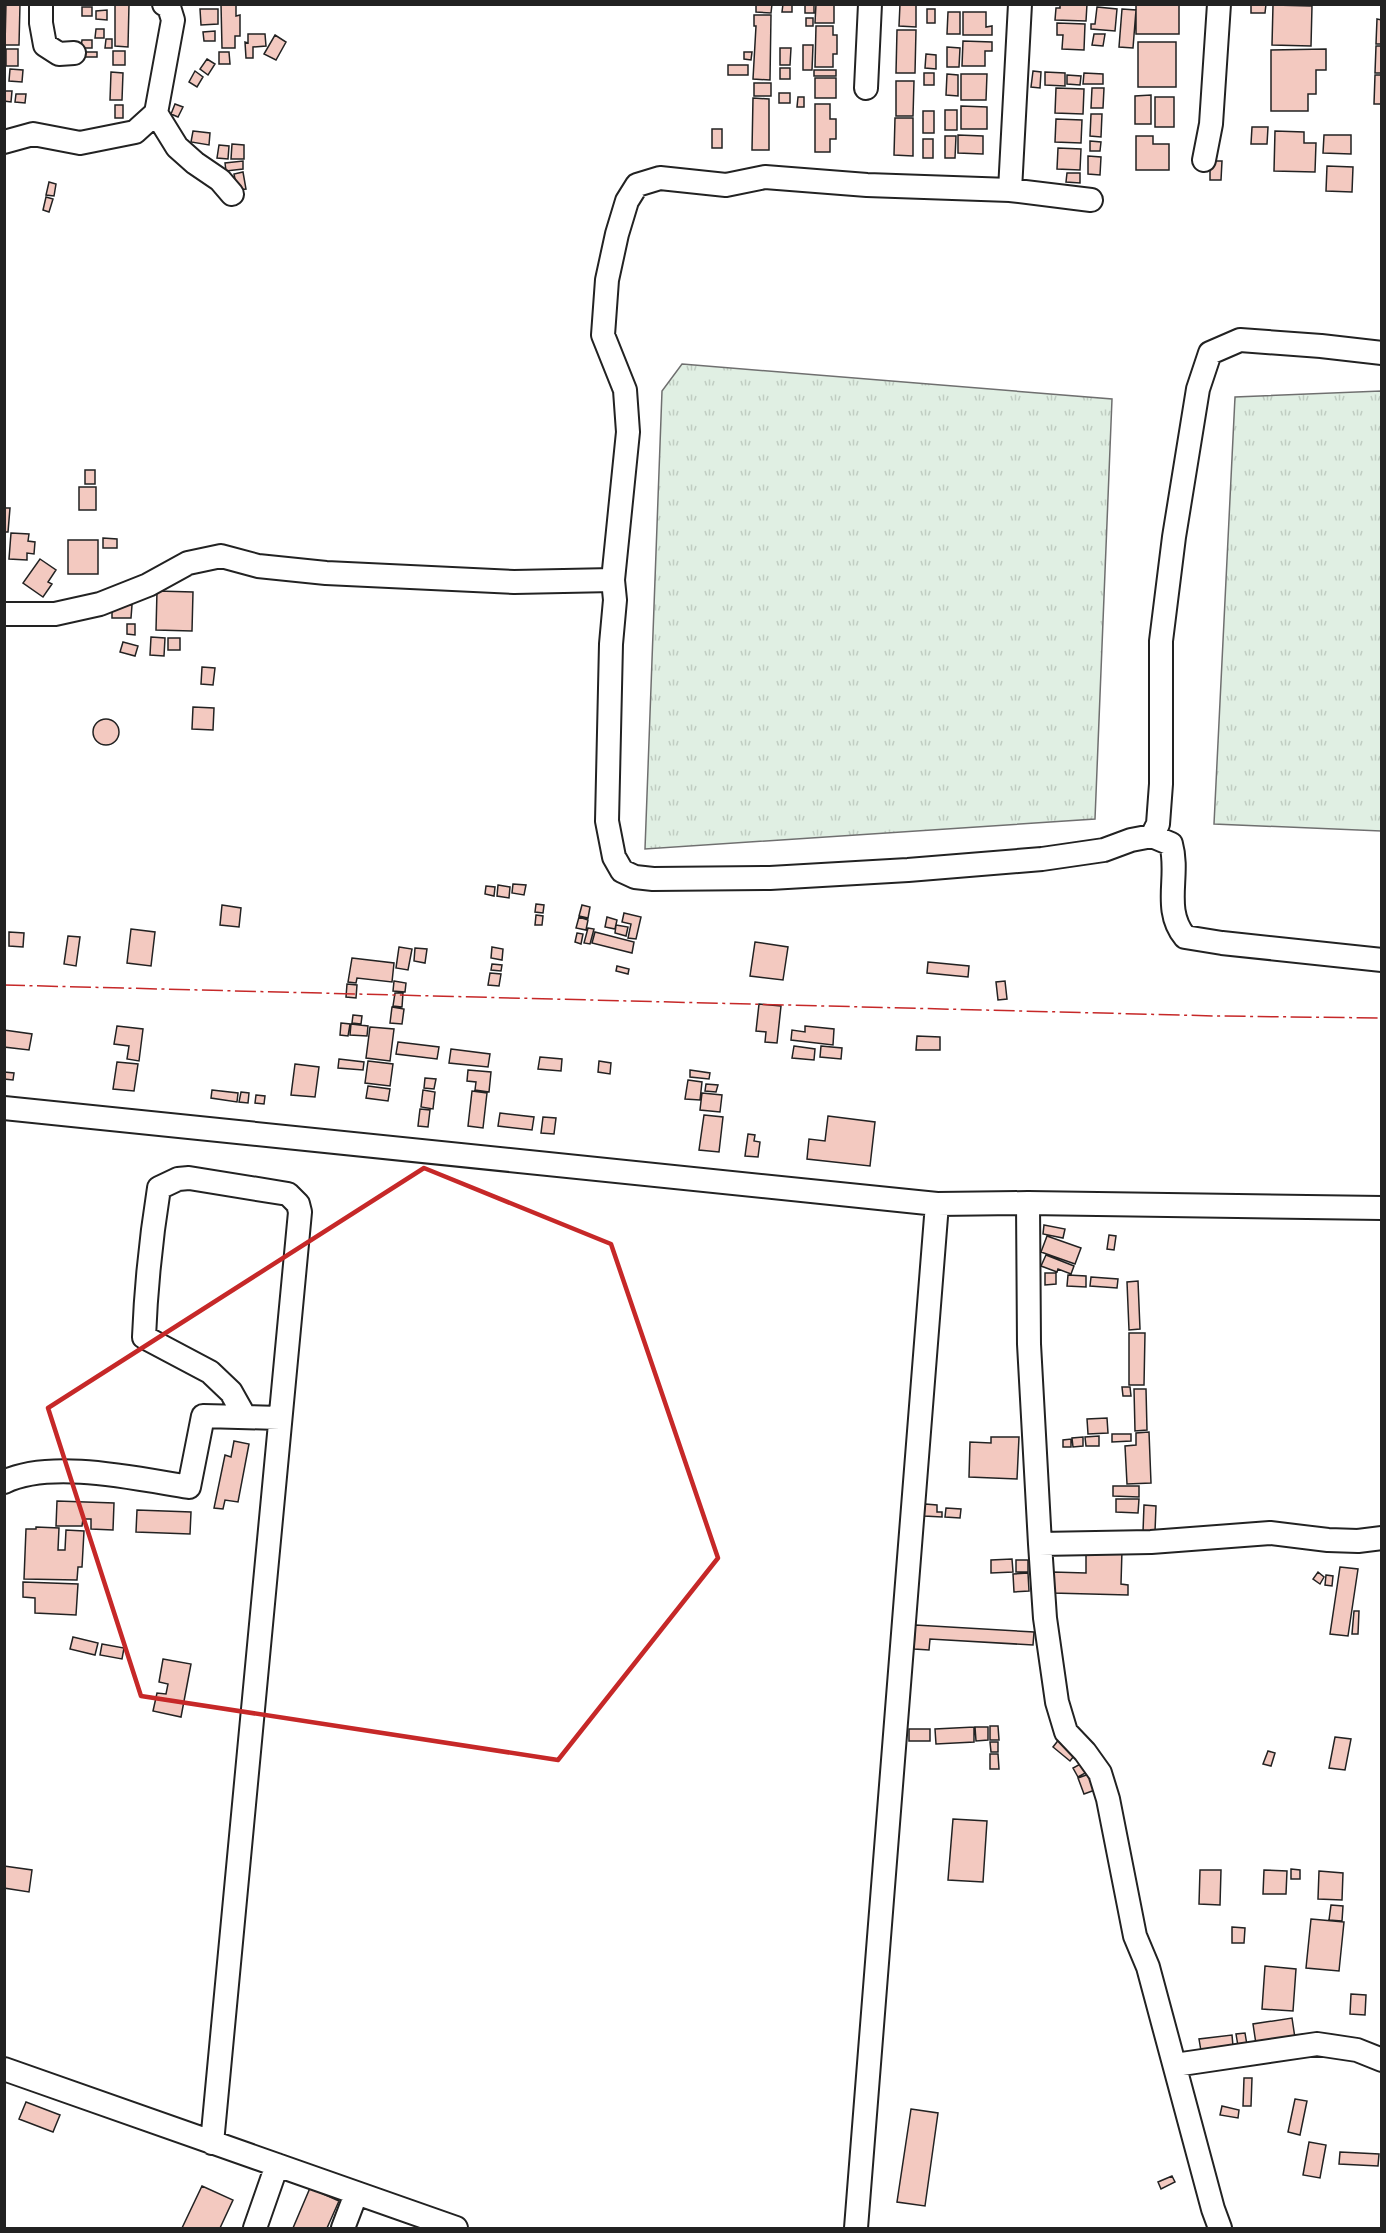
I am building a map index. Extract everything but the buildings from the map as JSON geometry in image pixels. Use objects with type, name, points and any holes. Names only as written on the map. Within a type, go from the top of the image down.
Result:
[{"type":"street","points":[[41,4],[41,23],[45,45],[59,54],[74,53]]},
{"type":"street","points":[[4,142],[33,134],[80,142],[135,132],[156,113],[173,20],[169,7],[164,4]]},
{"type":"street","points":[[866,88],[870,4]]},
{"type":"street","points":[[1010,190],[1020,4]]},
{"type":"street","points":[[1204,159],[1211,124],[1219,4]]},
{"type":"street","points":[[156,113],[177,147],[220,180],[232,194]]},
{"type":"street","points":[[1091,200],[1010,190],[867,185],[765,177],[726,184],[660,178],[637,185],[627,201],[617,234],[607,280],[603,334],[625,390],[628,432],[613,580],[615,600],[611,644],[607,821],[614,857],[622,871],[635,877],[653,879],[770,878],[1042,859],[1094,851],[1152,836],[1171,843],[1175,860],[1172,899],[1176,927],[1185,937],[1222,944],[1382,960]]},
{"type":"street","points":[[1152,836],[1158,824],[1161,784],[1162,629],[1198,389],[1210,353],[1240,340],[1382,353]]},
{"type":"street","points":[[4,614],[55,614],[100,604],[148,585],[188,563],[221,556],[258,566],[327,573],[514,582],[613,580]]},
{"type":"street","points":[[4,1108],[937,1204],[1028,1203],[1382,1208]]},
{"type":"street","points":[[212,2143],[300,1212],[298,1204],[288,1194],[189,1178],[178,1179],[159,1188],[148,1264],[144,1337],[210,1372],[231,1392],[245,1417]]},
{"type":"street","points":[[1028,1203],[1029,1344],[1040,1544],[1045,1618],[1057,1702],[1066,1732],[1085,1752],[1100,1773],[1108,1799],[1135,1936],[1148,1967],[1212,2209],[1220,2229]]},
{"type":"street","points":[[856,2229],[937,1204]]},
{"type":"street","points":[[4,1482],[17,1476],[46,1471],[116,1475],[189,1487],[202,1416],[280,1418]]},
{"type":"street","points":[[1040,1544],[1151,1542],[1270,1533],[1328,1540],[1358,1541],[1382,1538]]},
{"type":"street","points":[[1175,2065],[1317,2044],[1357,2050],[1382,2060]]},
{"type":"street","points":[[4,2069],[456,2229]]},
{"type":"street","points":[[255,2229],[277,2166]]},
{"type":"street","points":[[344,2229],[356,2194]]},
{"type":"highlighted area","points":[[424,1168],[611,1244],[718,1558],[558,1760],[141,1696],[48,1408]]},
{"type":"green space","points":[[682,364],[1112,399],[1095,819],[645,849],[662,391]]},
{"type":"green space","points":[[1381,391],[1381,831],[1214,824],[1235,397]]},
{"type":"power","points":[[4,985],[1217,1016],[1382,1018]]}]
